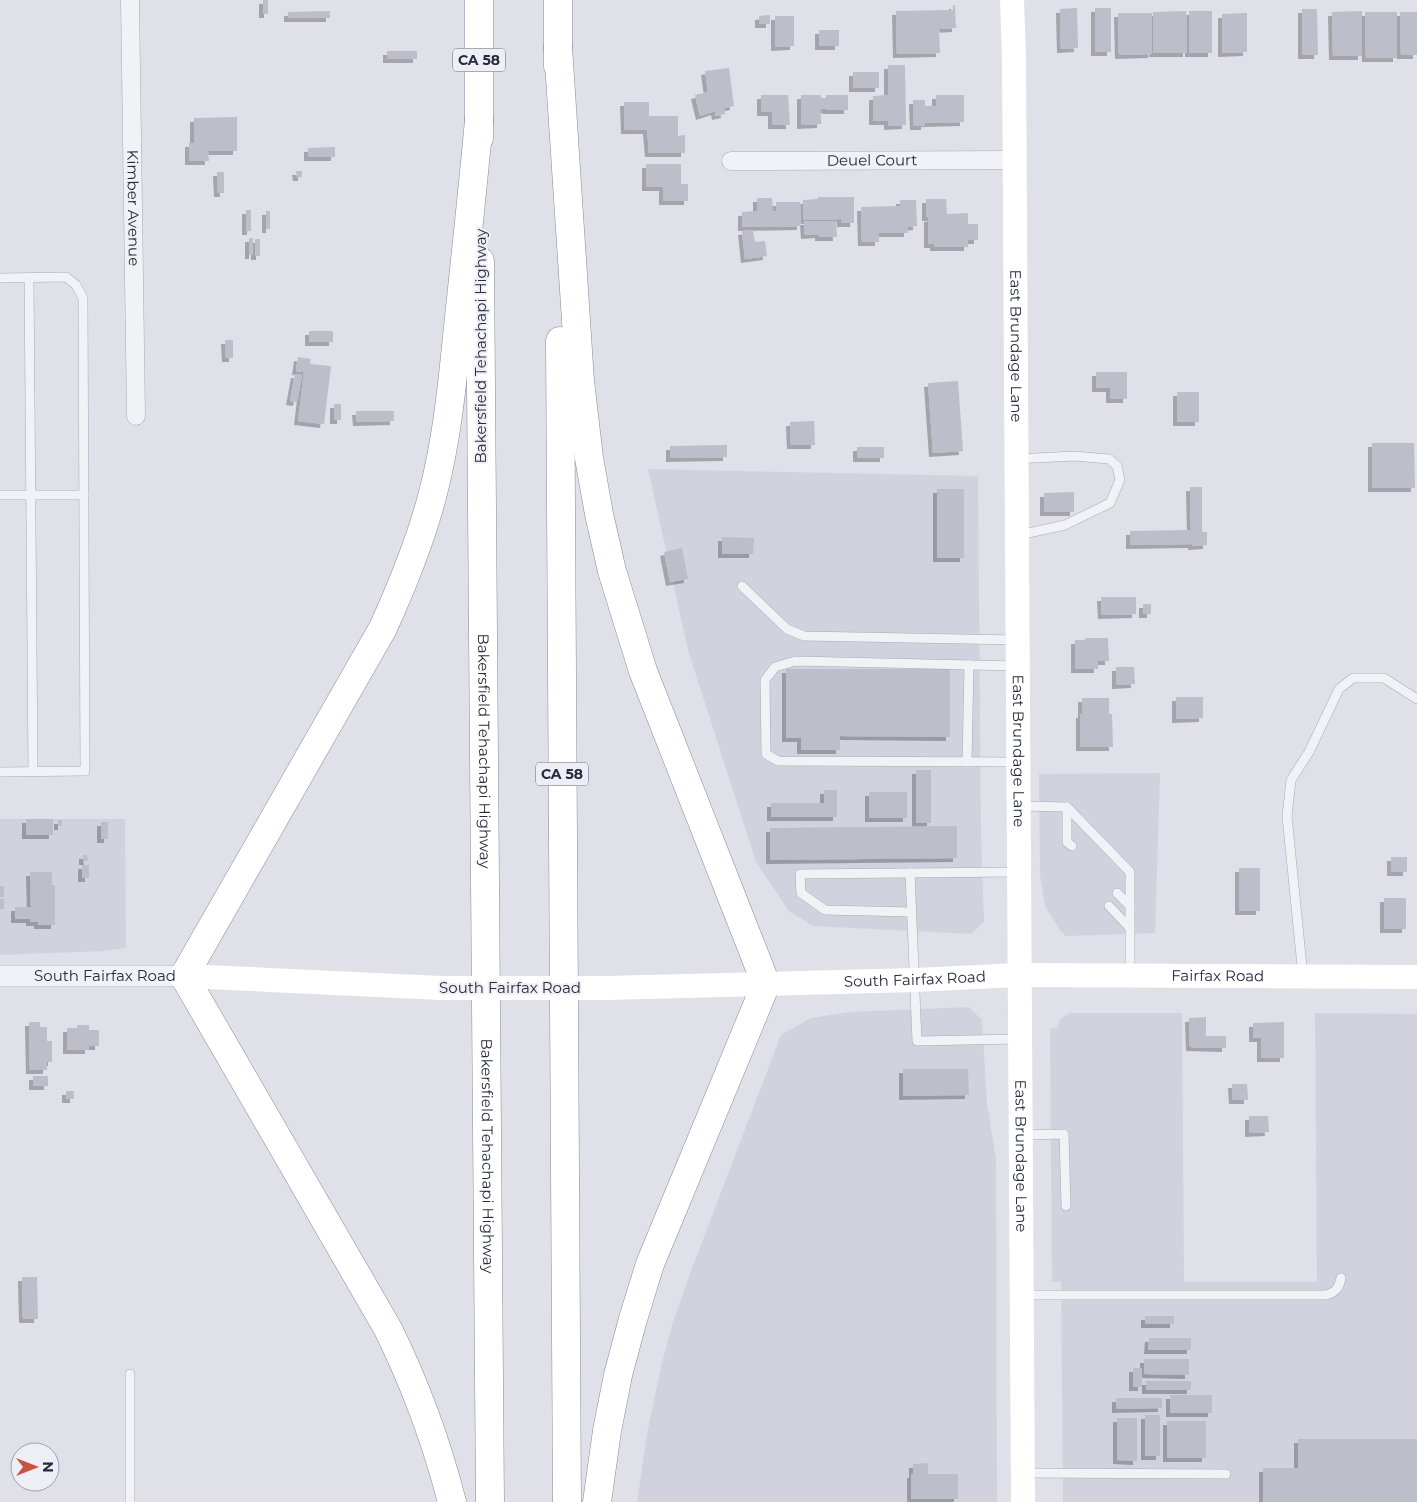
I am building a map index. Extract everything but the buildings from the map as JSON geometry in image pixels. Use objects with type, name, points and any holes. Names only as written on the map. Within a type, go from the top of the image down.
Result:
[{"type":"highway","name":"Bakersfield Tehachapi Highway","points":[[479,0],[490,1502]]},
{"type":"highway","name":"CA 58","points":[[558,0],[567,1502]]},
{"type":"highway","points":[[558,47],[580,381],[589,458],[599,514],[612,571],[643,671],[766,984],[650,1264],[632,1319],[607,1431],[597,1502]]},
{"type":"highway","points":[[452,1502],[442,1462],[427,1416],[409,1372],[388,1329],[184,976],[383,628],[403,584],[420,539],[442,455],[451,398],[479,120]]},
{"type":"main road","name":"East Brundage Lane","points":[[1012,0],[1024,1502]]},
{"type":"main road","name":"South Fairfax Road","points":[[184,976],[441,988],[606,988],[914,980],[1020,975]]},
{"type":"main road","name":"Fairfax Road","points":[[1020,975],[1417,977]]},
{"type":"street","name":"Kimber Avenue","points":[[130,0],[136,416]]},
{"type":"street","name":"Deuel Court","points":[[731,161],[1014,160]]},
{"type":"street","name":"South Fairfax Road","points":[[0,976],[184,976]]},
{"type":"lane","points":[[0,278],[66,278],[76,285],[83,298],[85,771],[0,772]]},
{"type":"lane","points":[[29,278],[32,772]]},
{"type":"lane","points":[[1016,459],[1074,456],[1109,459],[1117,466],[1120,480],[1110,503],[1065,525],[1017,536]]},
{"type":"lane","points":[[0,495],[84,495]]},
{"type":"lane","points":[[742,586],[787,629],[804,636],[1018,640]]},
{"type":"lane","points":[[1018,666],[795,661],[775,667],[765,680],[766,754],[778,761],[1018,762]]},
{"type":"lane","points":[[967,762],[969,665]]},
{"type":"lane","points":[[1303,977],[1287,816],[1291,780],[1309,752],[1339,689],[1353,678],[1384,678],[1417,699]]},
{"type":"lane","points":[[1018,806],[1067,807],[1130,872],[1130,975]]},
{"type":"lane","points":[[1067,807],[1069,846]]},
{"type":"lane","points":[[911,912],[825,910],[801,893],[800,874],[1019,872]]},
{"type":"lane","points":[[910,873],[917,1041],[1020,1038]]},
{"type":"lane","points":[[1117,893],[1130,906]]},
{"type":"lane","points":[[1110,906],[1130,928]]},
{"type":"lane","points":[[1020,1135],[1064,1134],[1066,1206]]},
{"type":"lane","points":[[1022,1295],[1326,1295],[1334,1293],[1340,1287],[1342,1278]]},
{"type":"lane","points":[[130,1374],[130,1502]]},
{"type":"lane","points":[[1023,1474],[1226,1474]]},
{"type":"shaded area","points":[[648,469],[978,476],[981,836],[984,922],[971,934],[813,926],[789,911],[756,862],[688,650]]},
{"type":"shaded area","points":[[1160,773],[1155,933],[1066,936],[1059,929],[1045,906],[1040,875],[1039,774]]},
{"type":"shaded area","points":[[0,819],[125,819],[126,948],[104,951],[0,955]]},
{"type":"shaded area","points":[[969,1007],[982,1020],[987,1104],[996,1160],[997,1502],[637,1502],[647,1434],[661,1367],[673,1322],[781,1035],[811,1018],[850,1012]]},
{"type":"shaded area","points":[[1070,1013],[1182,1013],[1184,1282],[1317,1282],[1315,1013],[1417,1014],[1417,1502],[1063,1502],[1061,1282],[1052,1282],[1050,1029],[1058,1027],[1060,1019]]}]
